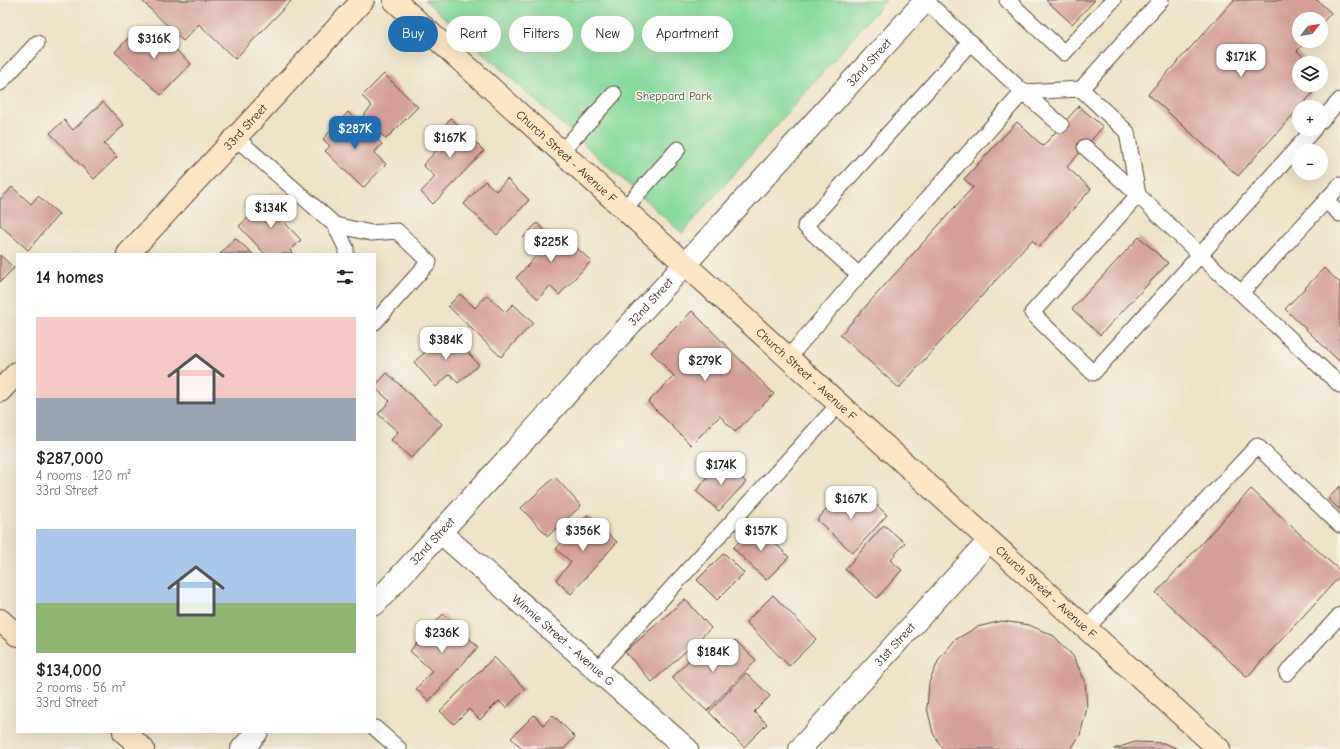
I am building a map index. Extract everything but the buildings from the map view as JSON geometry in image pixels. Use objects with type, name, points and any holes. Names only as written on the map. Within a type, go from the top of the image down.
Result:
[{"type":"street","name":"33rd Street","points":[[129,253],[363,0]]},
{"type":"street","name":"Church Street - Avenue F","points":[[394,0],[1219,749]]},
{"type":"street","name":"32nd Street","points":[[376,603],[686,265],[925,0]]},
{"type":"street","points":[[1,389],[16,374]]},
{"type":"street","name":"Winnie Street - Avenue G","points":[[440,532],[687,749]]},
{"type":"street","name":"31st Street","points":[[800,749],[989,541]]},
{"type":"street","points":[[0,620],[16,634]]},
{"type":"street","points":[[125,733],[143,749]]},
{"type":"street","points":[[242,749],[257,733]]},
{"type":"lane","points":[[925,0],[1023,92],[1062,126]]},
{"type":"lane","points":[[1007,0],[1064,53],[1113,0]]},
{"type":"lane","points":[[788,358],[859,275],[1023,92],[1081,89],[1161,0]]},
{"type":"lane","points":[[859,275],[805,226],[971,42]]},
{"type":"lane","points":[[0,83],[37,43]]},
{"type":"lane","points":[[1081,89],[1127,132],[1138,195]]},
{"type":"lane","points":[[561,152],[614,94]]},
{"type":"lane","points":[[1328,113],[1340,100]]},
{"type":"lane","points":[[1138,195],[1032,314],[1093,373],[1308,136]]},
{"type":"lane","points":[[236,138],[335,224],[346,248],[346,253]]},
{"type":"lane","points":[[1085,147],[1340,385]]},
{"type":"lane","points":[[624,209],[678,148]]},
{"type":"lane","points":[[1241,293],[1340,185]]},
{"type":"lane","points":[[1326,200],[1340,214]]},
{"type":"lane","points":[[335,224],[372,233],[397,231],[429,262],[376,321]]},
{"type":"lane","points":[[597,670],[839,404]]},
{"type":"lane","points":[[1086,629],[1257,446],[1340,524]]},
{"type":"lane","points":[[1287,673],[1340,615]]},
{"type":"lane","points":[[376,729],[399,749]]},
{"type":"green space","name":"Sheppard Park","points":[[425,0],[886,0],[682,233],[482,52],[501,52],[501,16],[446,16],[446,19]]}]
